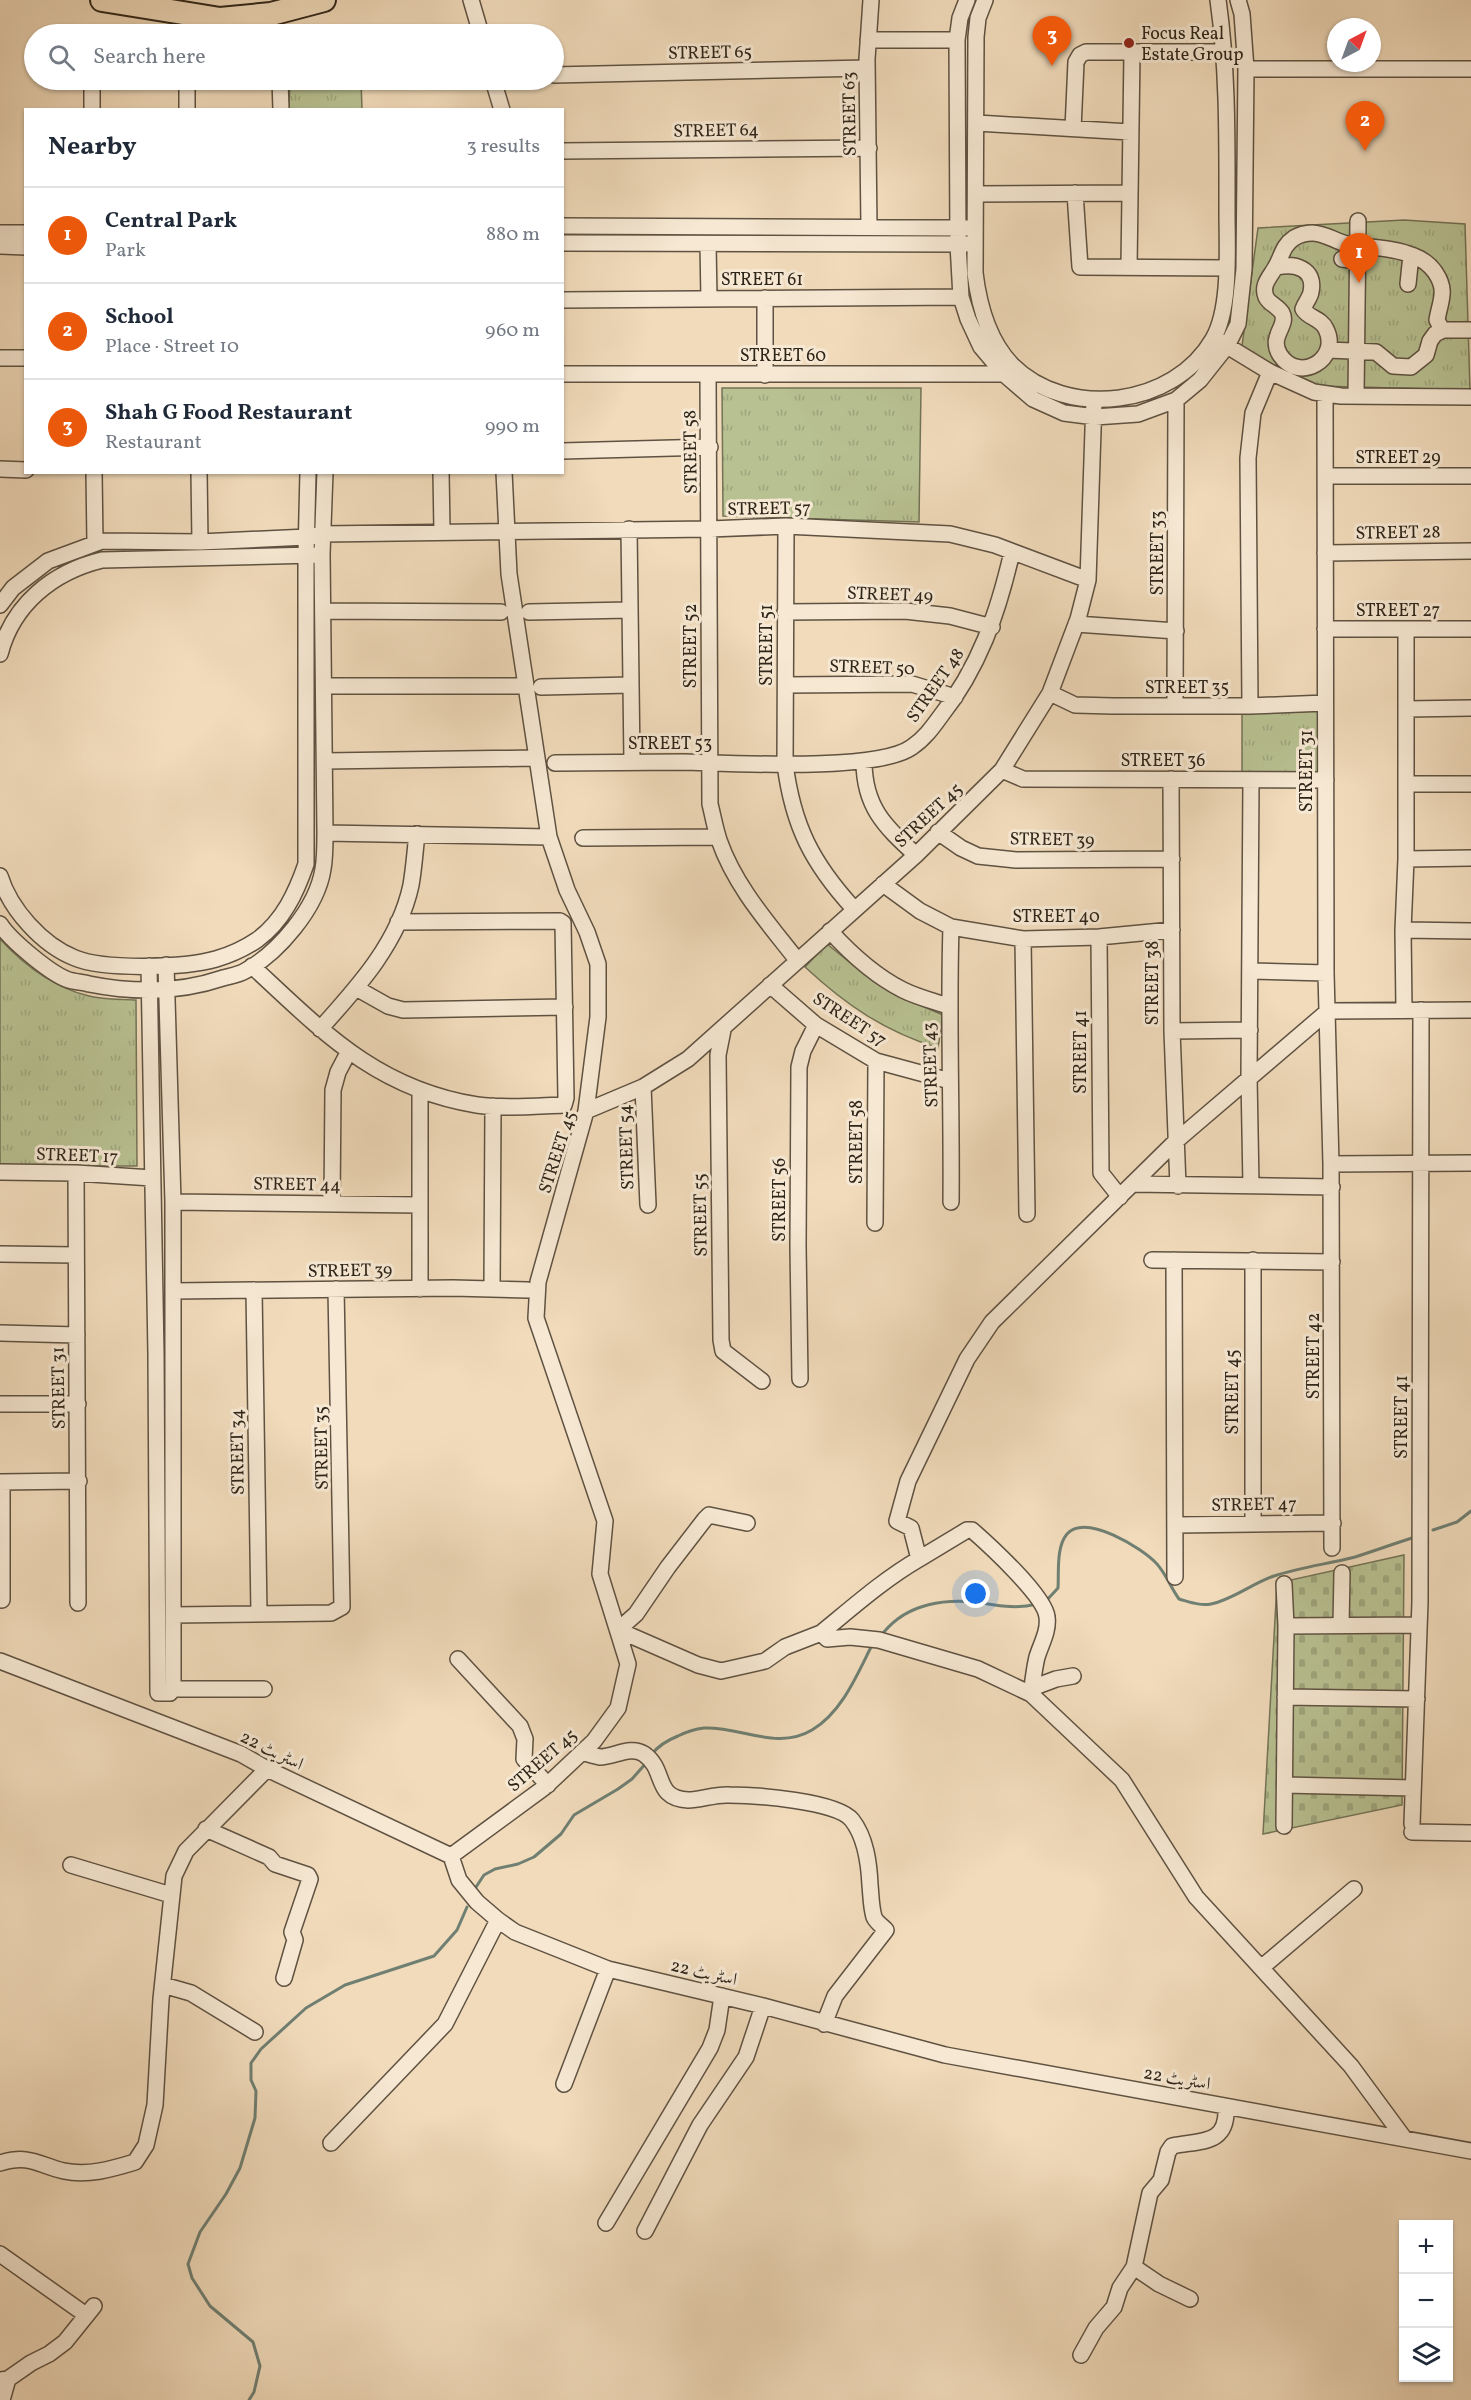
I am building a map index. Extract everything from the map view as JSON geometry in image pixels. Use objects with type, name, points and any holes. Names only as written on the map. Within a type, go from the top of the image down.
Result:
[{"type":"highway","points":[[102,0],[220,19],[271,14],[324,0]]},
{"type":"street","points":[[471,0],[478,24]]},
{"type":"street","name":"STREET 63","points":[[869,228],[867,68],[871,0]]},
{"type":"street","points":[[967,0],[960,18],[957,40],[958,244],[961,297],[981,347],[1004,374],[1033,399],[1064,412],[1095,417],[1138,414],[1176,400],[1200,380],[1227,346],[1238,324],[1244,269],[1246,69],[1242,14],[1238,0]]},
{"type":"street","points":[[985,0],[978,18],[976,37],[975,244],[977,292],[985,319],[998,346],[1012,364],[1031,380],[1050,391],[1095,400],[1125,397],[1165,384],[1196,361],[1213,338],[1222,319],[1226,268],[1227,168],[1223,37],[1218,0]]},
{"type":"street","points":[[868,40],[957,40]]},
{"type":"street","points":[[1073,129],[1076,62],[1080,55],[1086,52],[1223,52]]},
{"type":"street","points":[[1129,267],[1132,52]]},
{"type":"street","name":"STREET 65","points":[[564,75],[867,68]]},
{"type":"street","points":[[1246,69],[1471,69]]},
{"type":"street","points":[[92,90],[92,108]]},
{"type":"street","points":[[187,90],[187,108]]},
{"type":"street","points":[[280,90],[281,108]]},
{"type":"street","points":[[496,90],[500,108]]},
{"type":"street","points":[[977,123],[1130,132]]},
{"type":"street","name":"STREET 64","points":[[564,151],[869,148]]},
{"type":"street","points":[[1227,168],[1244,168]]},
{"type":"street","points":[[976,194],[1130,193]]},
{"type":"street","points":[[1075,194],[1080,267],[1226,268]]},
{"type":"street","points":[[1356,396],[1358,220]]},
{"type":"street","points":[[564,226],[976,228]]},
{"type":"street","points":[[0,233],[24,233]]},
{"type":"street","points":[[1276,267],[1300,266],[1309,275],[1311,291],[1303,309],[1307,314],[1323,323],[1327,330],[1328,350],[1319,364],[1298,368],[1286,363],[1277,351],[1276,337],[1283,316],[1265,296],[1264,288],[1267,279],[1276,267],[1282,250],[1288,243],[1305,234],[1314,233],[1346,243],[1412,255],[1432,267],[1440,280],[1442,303],[1437,320],[1442,330]]},
{"type":"street","points":[[564,243],[975,244]]},
{"type":"street","points":[[708,244],[709,299]]},
{"type":"street","points":[[0,246],[24,247]]},
{"type":"street","points":[[1408,284],[1412,255]]},
{"type":"street","points":[[1342,259],[1358,261]]},
{"type":"street","name":"STREET 61","points":[[564,300],[961,297]]},
{"type":"street","points":[[765,298],[765,375]]},
{"type":"street","points":[[1328,350],[1376,352],[1393,366],[1411,367],[1423,359],[1431,337],[1442,330],[1471,330]]},
{"type":"street","points":[[1213,338],[1270,372],[1314,392],[1356,396],[1471,397]]},
{"type":"street","points":[[0,358],[24,358]]},
{"type":"street","points":[[1250,706],[1248,458],[1252,412],[1270,372]]},
{"type":"street","name":"STREET 60","points":[[564,374],[1004,374]]},
{"type":"street","name":"STREET 58","points":[[708,375],[710,529]]},
{"type":"street","name":"STREET 31","points":[[1325,394],[1326,974],[1331,1156]]},
{"type":"street","name":"STREET 45","points":[[451,1856],[548,1785],[594,1741],[618,1708],[628,1665],[600,1574],[605,1521],[537,1318],[538,1282],[586,1111],[643,1087],[688,1059],[723,1030],[797,960],[915,855],[1002,770],[1050,693],[1076,624],[1088,580],[1095,400]]},
{"type":"street","name":"STREET 33","points":[[1176,400],[1176,706]]},
{"type":"street","points":[[564,451],[710,447]]},
{"type":"street","points":[[0,470],[24,470]]},
{"type":"street","points":[[94,474],[95,543]]},
{"type":"street","points":[[199,474],[200,542]]},
{"type":"street","points":[[0,876],[3,886],[20,914],[44,939],[74,958],[109,965],[149,966],[215,959],[246,947],[259,938],[289,904],[297,890],[306,864],[308,474]]},
{"type":"street","points":[[0,924],[35,958],[66,979],[111,988],[150,991],[212,982],[244,972],[273,951],[297,926],[323,871],[326,833],[322,554],[325,474]]},
{"type":"street","points":[[441,474],[442,531]]},
{"type":"street","points":[[504,474],[508,574],[549,837],[567,890],[587,932],[598,964],[598,1017],[586,1111]]},
{"type":"street","name":"STREET 29","points":[[1325,476],[1471,476]]},
{"type":"street","name":"STREET 57","points":[[0,605],[7,588],[48,561],[95,543],[200,542],[307,537],[323,534],[442,531],[710,529],[786,526],[950,534],[995,545],[1088,580]]},
{"type":"street","name":"STREET 51","points":[[786,526],[785,764],[796,820],[819,866],[854,909]]},
{"type":"street","points":[[629,529],[632,762]]},
{"type":"street","name":"STREET 52","points":[[710,529],[710,804],[718,837],[750,901],[797,960]]},
{"type":"street","points":[[168,542],[169,558]]},
{"type":"street","name":"STREET 28","points":[[1325,553],[1471,551]]},
{"type":"street","name":"STREET 48","points":[[785,764],[886,758],[912,748],[927,734],[955,697],[981,652],[992,627],[1012,552]]},
{"type":"street","points":[[0,654],[5,634],[28,600],[59,575],[85,564],[102,560],[322,554]]},
{"type":"street","points":[[530,612],[630,610]]},
{"type":"street","points":[[323,611],[501,612]]},
{"type":"street","name":"STREET 49","points":[[785,612],[904,611],[950,616],[992,627]]},
{"type":"street","points":[[1076,624],[1176,631]]},
{"type":"street","name":"STREET 27","points":[[1325,629],[1471,629]]},
{"type":"street","points":[[1404,1010],[1406,629]]},
{"type":"street","name":"STREET 50","points":[[786,685],[912,684],[955,697]]},
{"type":"street","points":[[541,687],[631,685]]},
{"type":"street","points":[[324,686],[525,686]]},
{"type":"street","name":"STREET 35","points":[[1050,693],[1075,705],[1250,706],[1325,703]]},
{"type":"street","points":[[1406,709],[1471,708]]},
{"type":"street","points":[[306,728],[324,726]]},
{"type":"street","points":[[325,761],[536,758]]},
{"type":"street","points":[[864,761],[867,796],[889,830],[915,855]]},
{"type":"street","name":"STREET 53","points":[[555,764],[709,762],[785,764]]},
{"type":"street","name":"STREET 36","points":[[1002,770],[1023,779],[1326,780]]},
{"type":"street","name":"STREET 38","points":[[1171,779],[1172,1031],[1178,1186]]},
{"type":"street","points":[[1251,780],[1249,1077],[1251,1185]]},
{"type":"street","points":[[1406,784],[1471,784]]},
{"type":"street","name":"STREET 39","points":[[938,832],[978,856],[1016,860],[1172,859]]},
{"type":"street","points":[[326,833],[549,837]]},
{"type":"street","points":[[320,1029],[376,962],[398,922],[411,885],[417,834]]},
{"type":"street","points":[[584,838],[718,837]]},
{"type":"street","points":[[1406,859],[1471,858]]},
{"type":"street","name":"STREET 40","points":[[882,884],[920,911],[951,927],[1023,939],[1099,937],[1172,930]]},
{"type":"street","points":[[289,904],[304,912]]},
{"type":"street","name":"STREET 45","points":[[252,966],[320,1029],[349,1052],[373,1069],[420,1090],[479,1105],[564,1105],[564,923],[560,921],[398,922]]},
{"type":"street","points":[[18,943],[32,927]]},
{"type":"street","name":"STREET 43","points":[[951,927],[948,1006],[951,1202]]},
{"type":"street","points":[[1403,930],[1471,931]]},
{"type":"street","points":[[830,931],[850,953],[876,973],[904,990],[948,1006]]},
{"type":"street","name":"STREET 41","points":[[1099,937],[1101,1173],[1120,1197]]},
{"type":"street","points":[[1023,939],[1027,1214]]},
{"type":"street","points":[[166,965],[174,1202],[173,1615],[167,1692]]},
{"type":"street","points":[[149,966],[156,1353],[167,1692]]},
{"type":"street","points":[[1250,971],[1326,974]]},
{"type":"street","name":"STREET 57","points":[[770,985],[816,1025],[876,1061],[950,1081]]},
{"type":"street","points":[[356,988],[388,1006],[403,1010],[565,1007]]},
{"type":"street","name":"STREET 41","points":[[1421,1010],[1419,1625],[1412,1828],[1471,1833]]},
{"type":"street","points":[[919,1559],[910,1528],[897,1521],[908,1481],[967,1359],[992,1322],[1176,1142],[1328,1011],[1471,1010]]},
{"type":"street","name":"STREET 56","points":[[800,1379],[799,1067],[803,1051],[816,1025]]},
{"type":"street","name":"STREET 55","points":[[723,1030],[718,1054],[721,1340],[723,1351],[762,1381]]},
{"type":"street","points":[[1172,1031],[1250,1030]]},
{"type":"street","points":[[332,1203],[333,1089],[338,1072],[349,1052]]},
{"type":"street","name":"STREET 58","points":[[875,1223],[876,1061]]},
{"type":"street","name":"STREET 54","points":[[643,1087],[648,1205]]},
{"type":"street","points":[[420,1090],[420,1289]]},
{"type":"street","points":[[492,1289],[493,1106]]},
{"type":"street","points":[[1331,1156],[1420,1162],[1471,1162]]},
{"type":"street","name":"STREET 42","points":[[1331,1156],[1332,1548]]},
{"type":"street","name":"STREET 17","points":[[0,1172],[76,1173],[152,1178]]},
{"type":"street","name":"STREET 31","points":[[76,1173],[78,1603]]},
{"type":"street","points":[[1133,1184],[1332,1186]]},
{"type":"street","name":"STREET 44","points":[[174,1202],[420,1205]]},
{"type":"street","points":[[0,1254],[76,1255]]},
{"type":"street","points":[[1152,1260],[1332,1262]]},
{"type":"street","points":[[1174,1260],[1175,1577]]},
{"type":"street","name":"STREET 45","points":[[1253,1260],[1253,1524]]},
{"type":"street","name":"STREET 34","points":[[254,1290],[259,1614]]},
{"type":"street","name":"STREET 35","points":[[259,1614],[331,1613],[342,1606],[336,1290]]},
{"type":"street","name":"STREET 39","points":[[172,1291],[528,1290]]},
{"type":"street","points":[[0,1333],[77,1335]]},
{"type":"street","points":[[156,1353],[172,1353]]},
{"type":"street","points":[[0,1404],[78,1404]]},
{"type":"street","points":[[2,1600],[1,1482],[79,1481]]},
{"type":"street","points":[[747,1523],[709,1515],[668,1567],[636,1614],[618,1630],[699,1665],[721,1671],[765,1661],[785,1647],[821,1634],[863,1597],[895,1573],[967,1530],[972,1530],[999,1555],[1032,1592],[1047,1615],[1046,1632],[1037,1658],[1031,1691]]},
{"type":"street","name":"STREET 47","points":[[1176,1525],[1333,1523]]},
{"type":"street","points":[[1341,1626],[1342,1573]]},
{"type":"street","points":[[1284,1584],[1286,1626],[1284,1826]]},
{"type":"street","points":[[173,1615],[259,1614]]},
{"type":"street","points":[[1286,1626],[1419,1625]]},
{"type":"street","points":[[821,1634],[826,1639],[850,1637],[879,1640],[978,1669],[1031,1691],[1122,1780],[1196,1897],[1351,2066],[1404,2138]]},
{"type":"street","points":[[458,1659],[520,1726],[525,1739],[524,1759],[548,1785]]},
{"type":"street","name":"اسٹریٹ 22","points":[[0,1661],[241,1754],[267,1769],[451,1856],[459,1880],[477,1902],[498,1920],[515,1932],[608,1969],[763,2006],[945,2055],[1471,2151]]},
{"type":"street","points":[[1031,1691],[1056,1678],[1073,1676]]},
{"type":"street","points":[[167,1692],[264,1689]]},
{"type":"street","points":[[1285,1697],[1417,1698]]},
{"type":"street","points":[[582,1752],[599,1757],[624,1751],[648,1757],[663,1788],[677,1799],[692,1800],[730,1794],[792,1800],[819,1804],[842,1811],[852,1819],[866,1844],[874,1918],[886,1930],[835,1996],[824,2024]]},
{"type":"street","points":[[0,2163],[11,2160],[35,2160],[64,2171],[89,2173],[135,2162],[146,2145],[155,2105],[163,1985],[174,1876],[186,1851],[206,1828],[267,1769]]},
{"type":"street","points":[[1285,1785],[1413,1788]]},
{"type":"street","points":[[206,1828],[269,1857],[275,1864],[308,1875],[310,1879],[292,1932],[296,1940],[284,1978]]},
{"type":"street","points":[[71,1865],[171,1895]]},
{"type":"street","points":[[1261,1968],[1353,1889]]},
{"type":"street","points":[[331,2143],[445,2024],[498,1920]]},
{"type":"street","points":[[564,2084],[608,1969]]},
{"type":"street","points":[[163,1985],[191,1993],[255,2032]]},
{"type":"street","points":[[606,2223],[710,2048],[717,2030],[722,1996]]},
{"type":"street","points":[[645,2231],[700,2125],[746,2056],[763,2006]]},
{"type":"street","points":[[1081,2355],[1096,2328],[1114,2307],[1120,2288],[1134,2267],[1150,2193],[1161,2180],[1168,2152],[1172,2146],[1206,2142],[1215,2137],[1227,2119],[1226,2107]]},
{"type":"street","points":[[0,2253],[90,2311],[65,2342],[4,2380],[2,2400]]},
{"type":"street","points":[[1134,2267],[1159,2284],[1190,2299]]},
{"type":"green space","points":[[290,90],[361,90],[362,108],[289,108]]},
{"type":"green space","points":[[1404,220],[1465,224],[1470,390],[1318,386],[1278,370],[1242,346],[1258,228]]},
{"type":"green space","points":[[722,388],[921,388],[919,522],[723,516]]},
{"type":"green space","points":[[1319,711],[1320,772],[1242,772],[1242,713]]},
{"type":"green space","points":[[0,939],[29,966],[64,987],[95,997],[136,1000],[137,1166],[0,1166]]},
{"type":"green space","points":[[827,944],[873,981],[894,994],[943,1015],[938,1048],[883,1025],[851,1005],[805,967]]},
{"type":"green space","points":[[1404,1555],[1402,1805],[1263,1834],[1277,1583]]},
{"type":"waterway","points":[[1433,1530],[1457,1522],[1471,1511]]},
{"type":"waterway","points":[[1046,1601],[1058,1588],[1059,1560],[1063,1539],[1076,1529],[1100,1530],[1127,1542],[1157,1564],[1179,1599],[1203,1604],[1227,1599],[1274,1576],[1355,1557],[1412,1538]]},
{"type":"waterway","points":[[884,1632],[904,1615],[942,1602],[955,1601],[1016,1607],[1037,1604]]},
{"type":"waterway","points":[[652,1754],[671,1739],[701,1728],[718,1728],[772,1738],[799,1736],[812,1730],[823,1722],[840,1703],[872,1645]]},
{"type":"waterway","points":[[474,1890],[484,1875],[495,1869],[518,1864],[534,1857],[561,1834],[574,1815],[632,1779],[647,1762]]},
{"type":"waterway","points":[[249,2400],[254,2392],[260,2366],[253,2342],[210,2306],[192,2278],[188,2264],[200,2232],[226,2194],[240,2168],[255,2118],[256,2091],[251,2080],[251,2063],[261,2049],[306,2008],[345,1985],[434,1956],[457,1930],[467,1907]]},
{"type":"place","name":"Focus Real Estate Group","points":[[1129,43]]},
{"type":"place","name":"Shah G Food Restaurant","points":[[1052,66]]},
{"type":"place","name":"School","points":[[1365,151]]},
{"type":"place","name":"Central Park","points":[[1359,283]]}]
